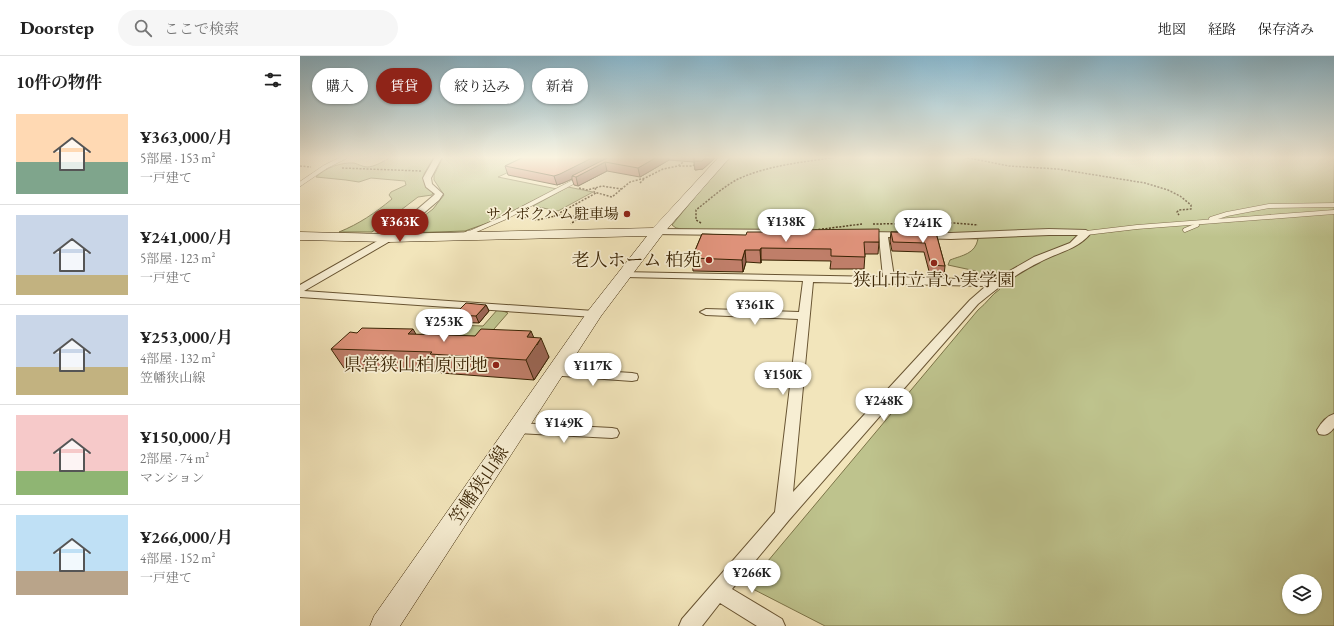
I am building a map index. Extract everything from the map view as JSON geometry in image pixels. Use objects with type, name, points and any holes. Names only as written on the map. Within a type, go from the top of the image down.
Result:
[{"type":"main road","name":"笠幡狭山線","points":[[384,626],[594,314],[657,232],[701,184]]},
{"type":"main road","points":[[300,236],[389,238],[657,232]]},
{"type":"street","points":[[300,289],[389,238],[423,211],[439,194],[429,184]]},
{"type":"street","points":[[657,232],[811,231]]},
{"type":"street","points":[[853,234],[952,236],[1049,232],[1086,233]]},
{"type":"street","points":[[689,626],[783,515],[974,302],[996,283],[1037,259],[1074,245],[1086,233]]},
{"type":"street","points":[[883,235],[889,281]]},
{"type":"street","points":[[625,274],[996,283]]},
{"type":"street","points":[[783,515],[808,279]]},
{"type":"street","points":[[300,294],[594,314]]},
{"type":"street","points":[[706,312],[804,316]]},
{"type":"street","points":[[554,372],[632,377]]},
{"type":"street","points":[[1324,430],[1334,419]]},
{"type":"street","points":[[517,428],[612,433]]},
{"type":"street","points":[[719,592],[770,625]]},
{"type":"lane","points":[[463,237],[571,184]]},
{"type":"lane","points":[[1185,230],[1227,214],[1269,206],[1334,205]]},
{"type":"lane","points":[[1086,233],[1334,212]]},
{"type":"path","points":[[552,217],[596,193],[612,197],[628,184]]},
{"type":"path","points":[[702,224],[696,220],[696,210],[730,184]]},
{"type":"path","points":[[1141,184],[1160,187],[1180,196],[1191,205],[1191,208],[1179,210],[1177,212],[1182,224]]},
{"type":"path","points":[[567,186],[587,190],[602,186],[621,189]]},
{"type":"path","points":[[596,188],[594,192],[596,193]]},
{"type":"path","points":[[504,218],[523,217],[537,220],[560,215],[579,217],[560,234]]},
{"type":"path","points":[[811,231],[861,224],[954,223],[983,225]]},
{"type":"green space","points":[[406,184],[427,184],[433,192],[432,195],[418,197],[372,232],[339,232],[360,222],[386,204],[392,199],[389,195],[391,192],[406,185]]},
{"type":"green space","points":[[436,184],[530,184],[557,189],[493,221],[465,231],[403,232],[433,209],[444,195]]},
{"type":"green space","points":[[707,184],[1334,184],[1334,626],[825,626],[747,586],[978,310],[1000,289],[976,271],[948,265],[950,260],[971,251],[978,239],[676,228],[672,225]]},
{"type":"green space","points":[[568,187],[593,192],[558,211],[533,206]]},
{"type":"green space","points":[[498,309],[508,313],[487,337],[451,337],[448,334],[455,325],[483,326]]},
{"type":"building","points":[[879,229],[879,242],[864,242],[865,257],[831,256],[831,249],[761,248],[760,250],[745,250],[742,260],[692,258],[702,234],[746,235],[747,232],[779,232],[779,230]]},
{"type":"building","points":[[891,232],[936,233],[945,266],[931,265],[925,243],[893,242]]},
{"type":"building","points":[[466,303],[486,305],[476,316],[454,315]]},
{"type":"building","points":[[362,328],[413,329],[408,334],[475,336],[481,329],[531,331],[527,337],[541,338],[526,360],[430,354],[432,352],[331,349],[350,332],[357,333]]},
{"type":"place","name":"サイボクハム駐車場","points":[[627,214]]},
{"type":"place","name":"老人ホーム 柏苑","points":[[709,260]]},
{"type":"place","name":"狭山市立青い実学園","points":[[934,263]]},
{"type":"place","name":"県営狭山柏原団地","points":[[496,365]]}]
